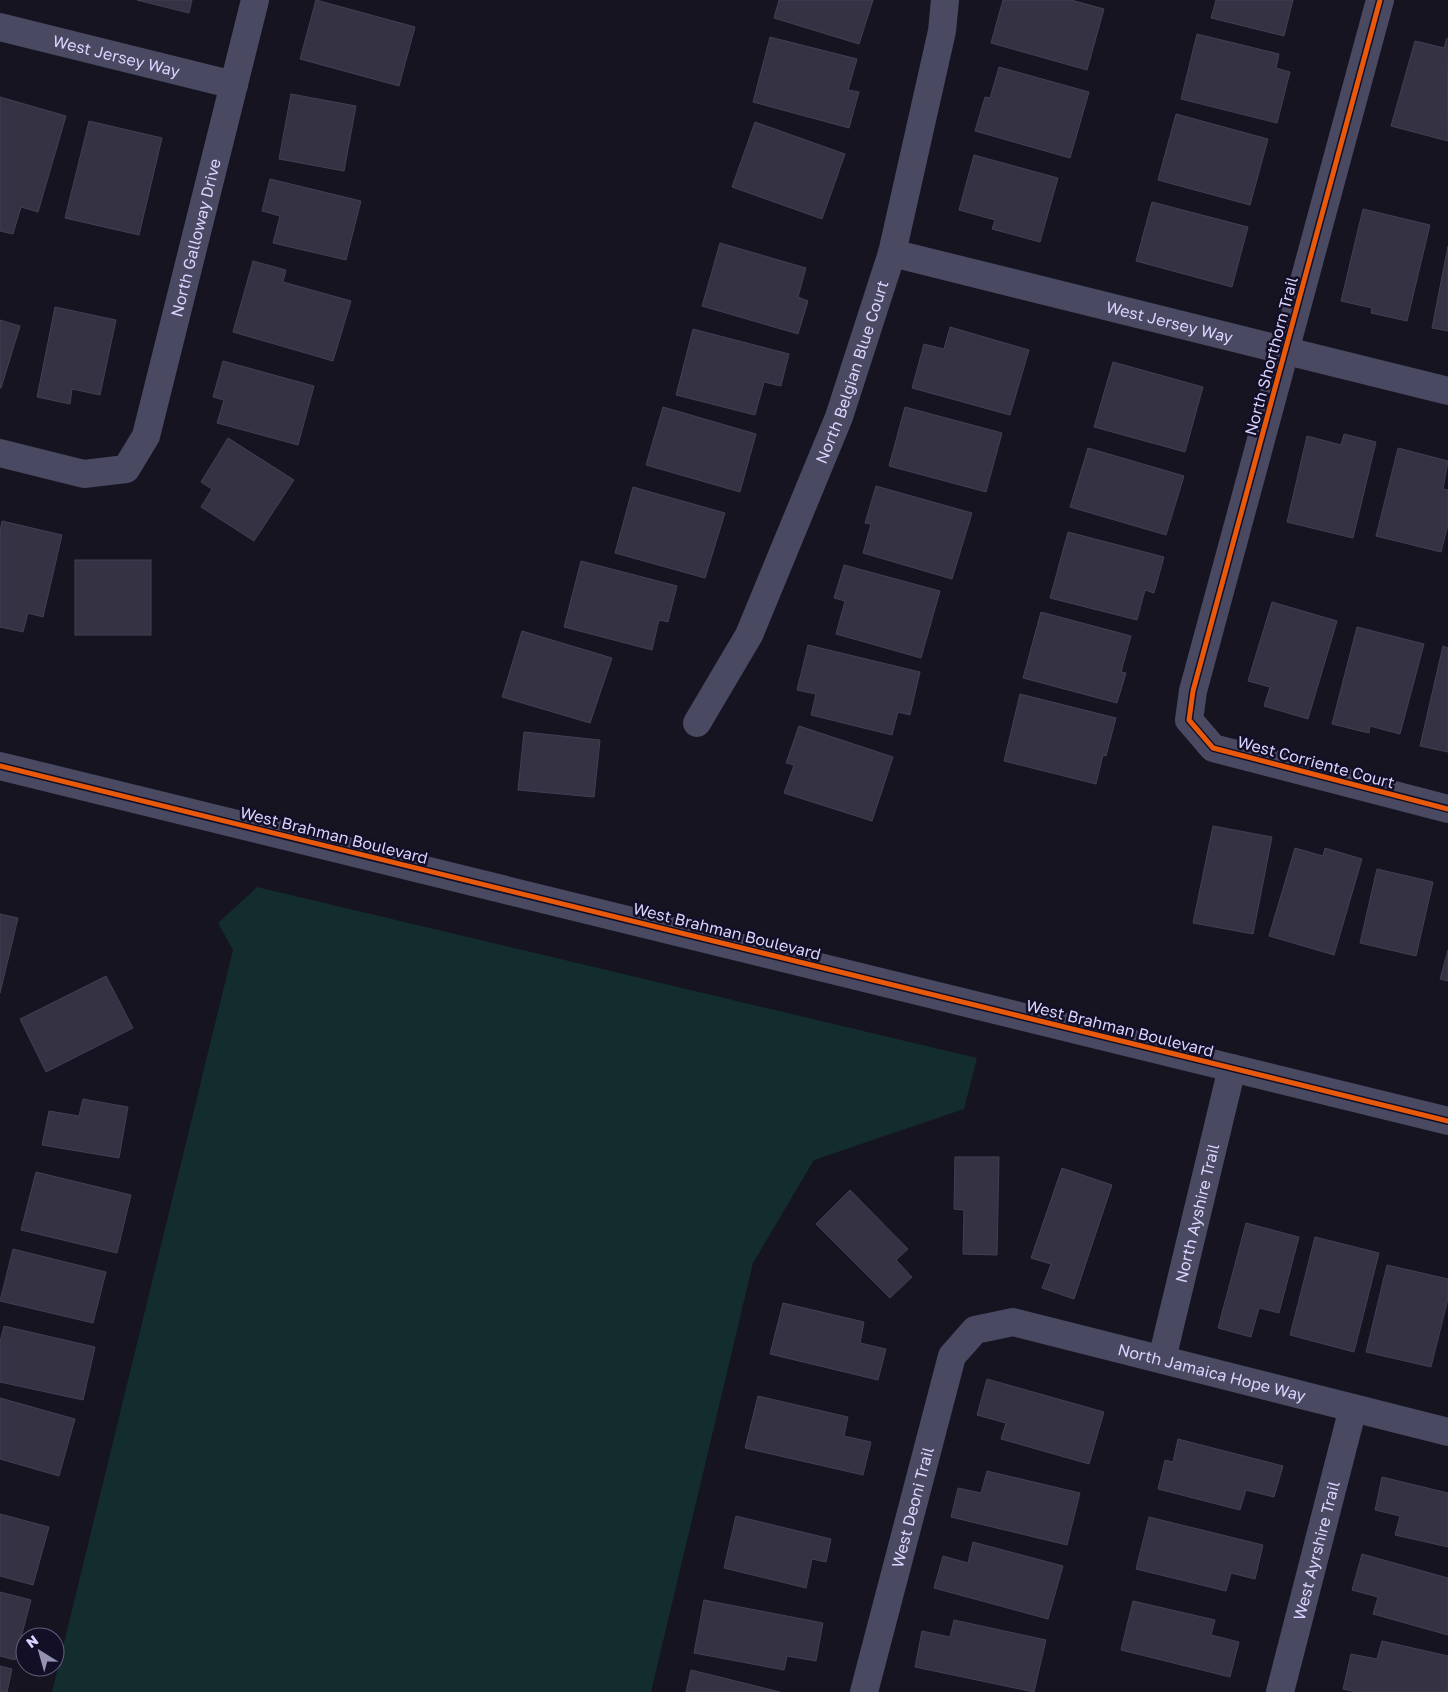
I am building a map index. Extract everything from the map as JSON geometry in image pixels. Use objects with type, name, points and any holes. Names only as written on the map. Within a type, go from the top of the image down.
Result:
[{"type":"street","name":"North Galloway Drive","points":[[0,453],[84,474],[126,469],[146,436],[255,0]]},
{"type":"street","name":"North Belgian Blue Court","points":[[697,723],[749,634],[839,417],[892,253],[942,31],[945,0]]},
{"type":"street","name":"North Shorthorn Trail","points":[[1189,720],[1193,691],[1380,0]]},
{"type":"street","name":"West Jersey Way","points":[[0,27],[234,85]]},
{"type":"street","name":"West Jersey Way","points":[[892,253],[1448,391]]},
{"type":"street","name":"West Corriente Court","points":[[1189,720],[1213,748],[1448,809]]},
{"type":"street","name":"West Brahman Boulevard","points":[[0,766],[1448,1121]]},
{"type":"street","name":"North Ayshire Trail","points":[[1162,1359],[1232,1068]]},
{"type":"street","name":"North Jamaica Hope Way","points":[[975,1330],[1012,1322],[1448,1432]]},
{"type":"street","name":"West Deoni Trail","points":[[864,1692],[952,1356],[975,1330]]},
{"type":"street","name":"West Ayrshire Trail","points":[[1280,1692],[1353,1408]]},
{"type":"green space","points":[[257,887],[977,1058],[964,1109],[814,1160],[753,1263],[651,1692],[52,1692],[56,1677],[65,1677],[65,1639],[233,950],[218,923]]},
{"type":"building","points":[[137,0],[192,0],[189,13]]},
{"type":"building","points":[[316,0],[415,27],[399,86],[300,59]]},
{"type":"building","points":[[779,0],[873,0],[859,44],[774,18]]},
{"type":"building","points":[[1003,0],[1071,0],[1104,9],[1087,70],[991,43]]},
{"type":"building","points":[[1216,0],[1293,0],[1284,36],[1211,18]]},
{"type":"building","points":[[1197,34],[1279,54],[1276,68],[1290,72],[1277,123],[1181,99]]},
{"type":"building","points":[[770,37],[857,59],[848,90],[859,92],[849,128],[753,102]]},
{"type":"building","points":[[1447,38],[1448,141],[1391,126],[1415,41],[1444,48]]},
{"type":"building","points":[[999,67],[1089,92],[1070,158],[975,131],[985,97],[990,98]]},
{"type":"building","points":[[291,94],[356,106],[344,171],[279,159]]},
{"type":"building","points":[[0,97],[66,116],[38,212],[21,207],[13,234],[0,231]]},
{"type":"building","points":[[1176,114],[1268,139],[1250,205],[1158,180]]},
{"type":"building","points":[[89,121],[162,138],[139,235],[65,218]]},
{"type":"building","points":[[755,122],[845,154],[822,219],[732,187]]},
{"type":"building","points":[[974,155],[1058,178],[1040,242],[992,229],[995,220],[959,210]]},
{"type":"building","points":[[270,179],[361,201],[346,260],[273,243],[280,216],[262,211]]},
{"type":"building","points":[[1152,202],[1248,227],[1232,287],[1136,261]]},
{"type":"building","points":[[1363,209],[1430,225],[1407,321],[1371,313],[1372,308],[1341,301]]},
{"type":"building","points":[[720,243],[806,268],[798,297],[808,301],[798,334],[702,306]]},
{"type":"building","points":[[1448,246],[1448,331],[1432,328]]},
{"type":"building","points":[[253,261],[286,270],[283,282],[351,301],[333,361],[233,332]]},
{"type":"building","points":[[55,307],[116,320],[100,395],[72,389],[70,404],[37,397]]},
{"type":"building","points":[[0,320],[20,326],[1,388],[0,388]]},
{"type":"building","points":[[950,327],[1029,350],[1010,415],[912,388],[924,344],[944,349]]},
{"type":"building","points":[[693,329],[789,354],[781,386],[764,382],[755,415],[676,395]]},
{"type":"building","points":[[223,361],[314,386],[298,445],[217,423],[224,400],[213,397]]},
{"type":"building","points":[[1113,362],[1203,387],[1185,452],[1094,427]]},
{"type":"building","points":[[663,407],[756,434],[740,492],[646,465]]},
{"type":"building","points":[[905,407],[1002,433],[986,492],[889,466]]},
{"type":"building","points":[[1344,434],[1376,442],[1353,538],[1287,522],[1307,436],[1341,445]]},
{"type":"building","points":[[228,438],[294,480],[254,541],[201,507],[212,489],[201,482]]},
{"type":"building","points":[[1088,448],[1184,476],[1166,535],[1070,507]]},
{"type":"building","points":[[1398,448],[1448,461],[1443,489],[1448,490],[1448,525],[1441,552],[1376,536]]},
{"type":"building","points":[[876,486],[972,513],[952,579],[863,553],[871,524],[865,523]]},
{"type":"building","points":[[633,487],[725,513],[705,578],[615,553]]},
{"type":"building","points":[[2,521],[62,535],[43,617],[28,613],[23,632],[0,627],[0,531]]},
{"type":"building","points":[[1068,532],[1164,557],[1154,593],[1145,590],[1137,620],[1050,598]]},
{"type":"building","points":[[75,560],[151,560],[151,635],[75,635]]},
{"type":"building","points":[[581,561],[677,586],[668,622],[659,620],[652,650],[564,627]]},
{"type":"building","points":[[844,565],[940,591],[921,658],[836,634],[845,601],[834,598]]},
{"type":"building","points":[[1272,602],[1337,621],[1308,719],[1264,706],[1270,687],[1248,681]]},
{"type":"building","points":[[1041,612],[1131,636],[1121,672],[1126,673],[1117,703],[1023,678]]},
{"type":"building","points":[[1357,627],[1424,644],[1400,734],[1370,726],[1369,733],[1332,724]]},
{"type":"building","points":[[522,631],[612,658],[590,723],[502,697]]},
{"type":"building","points":[[808,645],[920,672],[910,715],[898,712],[892,735],[811,715],[816,694],[797,690]]},
{"type":"building","points":[[1443,646],[1448,648],[1448,752],[1420,746]]},
{"type":"building","points":[[1020,694],[1116,718],[1106,756],[1103,755],[1096,784],[1004,761]]},
{"type":"building","points":[[799,726],[893,757],[872,821],[784,793],[794,765],[786,763]]},
{"type":"building","points":[[524,732],[600,740],[594,797],[518,790]]},
{"type":"building","points":[[1213,826],[1272,837],[1253,934],[1193,923]]},
{"type":"building","points":[[1295,848],[1323,856],[1325,848],[1362,859],[1334,955],[1269,936]]},
{"type":"building","points":[[1377,869],[1433,882],[1416,956],[1360,943]]},
{"type":"building","points":[[0,914],[18,918],[0,993]]},
{"type":"building","points":[[1448,950],[1448,981],[1440,979]]},
{"type":"building","points":[[106,976],[133,1028],[46,1072],[20,1019]]},
{"type":"building","points":[[83,1099],[128,1107],[119,1158],[42,1145],[49,1111],[79,1116]]},
{"type":"building","points":[[955,1157],[999,1157],[997,1255],[963,1254],[964,1210],[954,1209]]},
{"type":"building","points":[[1062,1168],[1112,1185],[1074,1299],[1042,1288],[1051,1264],[1031,1258]]},
{"type":"building","points":[[36,1172],[131,1195],[117,1253],[21,1230]]},
{"type":"building","points":[[850,1190],[908,1249],[896,1260],[912,1277],[890,1298],[816,1224]]},
{"type":"building","points":[[1246,1223],[1299,1237],[1279,1313],[1259,1308],[1251,1337],[1218,1328]]},
{"type":"building","points":[[1315,1237],[1379,1253],[1354,1352],[1290,1335]]},
{"type":"building","points":[[13,1249],[106,1272],[93,1323],[0,1301]]},
{"type":"building","points":[[1387,1265],[1448,1279],[1448,1299],[1431,1367],[1366,1352]]},
{"type":"building","points":[[783,1303],[864,1322],[860,1343],[886,1349],[878,1380],[770,1354]]},
{"type":"building","points":[[4,1326],[95,1347],[83,1400],[0,1382],[0,1342]]},
{"type":"building","points":[[987,1379],[1104,1412],[1089,1464],[1001,1439],[1006,1423],[977,1415]]},
{"type":"building","points":[[758,1396],[848,1417],[844,1436],[871,1442],[863,1475],[745,1448]]},
{"type":"building","points":[[0,1398],[75,1419],[59,1476],[0,1459]]},
{"type":"building","points":[[1178,1439],[1283,1466],[1274,1497],[1246,1490],[1240,1510],[1158,1489],[1165,1460],[1173,1462]]},
{"type":"building","points":[[987,1471],[1080,1493],[1067,1545],[951,1517],[958,1488],[981,1493]]},
{"type":"building","points":[[1382,1477],[1448,1493],[1448,1547],[1395,1535],[1400,1516],[1375,1510]]},
{"type":"building","points":[[0,1514],[49,1527],[33,1585],[0,1576]]},
{"type":"building","points":[[736,1516],[831,1539],[826,1562],[812,1559],[806,1588],[724,1568]]},
{"type":"building","points":[[1149,1517],[1263,1545],[1255,1579],[1231,1573],[1226,1591],[1136,1569]]},
{"type":"building","points":[[973,1542],[1063,1566],[1048,1619],[934,1588],[943,1556],[968,1563]]},
{"type":"building","points":[[1362,1554],[1448,1578],[1448,1635],[1373,1614],[1378,1597],[1352,1590]]},
{"type":"building","points":[[0,1592],[31,1600],[24,1627],[15,1627],[15,1660],[0,1656]]},
{"type":"building","points":[[704,1600],[823,1623],[816,1661],[787,1656],[784,1670],[694,1653]]},
{"type":"building","points":[[1133,1601],[1215,1620],[1211,1635],[1239,1642],[1230,1677],[1121,1650]]},
{"type":"building","points":[[954,1620],[1046,1640],[1034,1692],[915,1667],[922,1631],[950,1637]]},
{"type":"building","points":[[1382,1641],[1448,1656],[1448,1692],[1357,1692],[1343,1689],[1351,1654],[1377,1659]]},
{"type":"building","points":[[0,1666],[12,1669],[7,1692],[0,1692]]},
{"type":"building","points":[[691,1670],[780,1692],[686,1692]]},
{"type":"cycle path","points":[[1380,0],[1193,691],[1189,720],[1213,748],[1448,809]]},
{"type":"cycle path","points":[[0,766],[1448,1121]]}]
